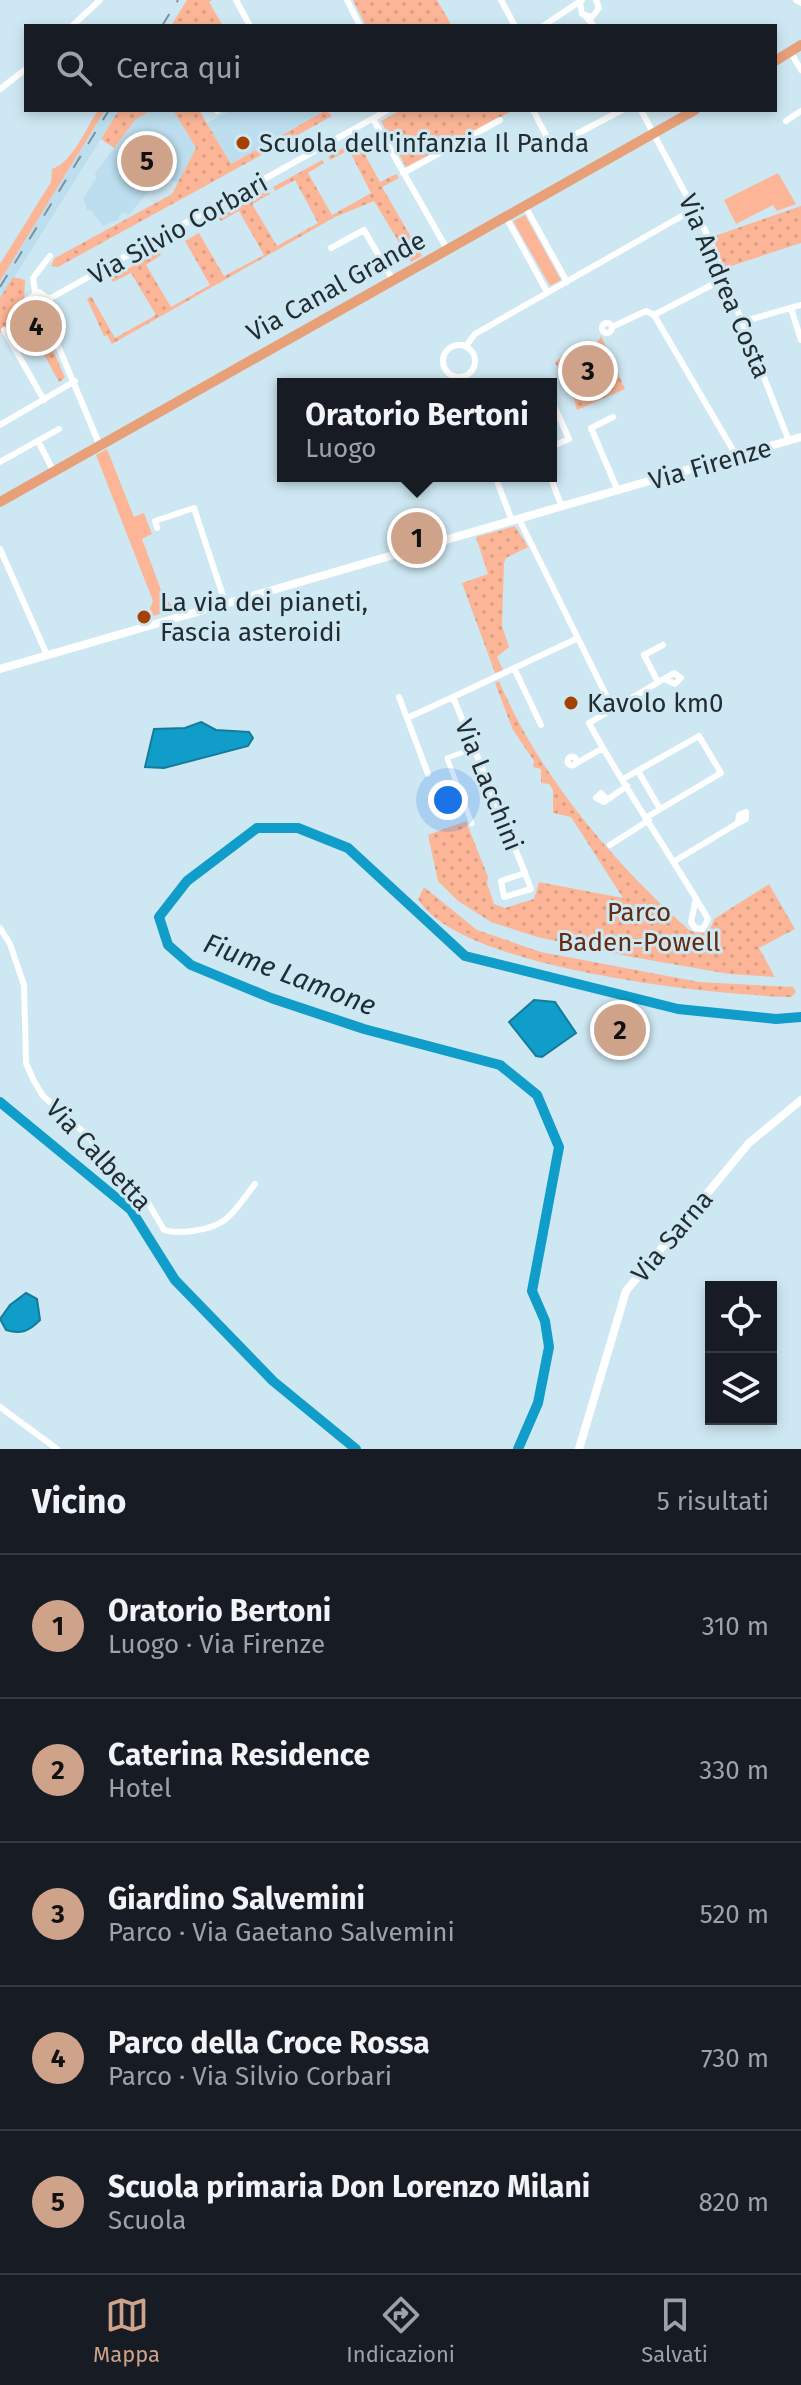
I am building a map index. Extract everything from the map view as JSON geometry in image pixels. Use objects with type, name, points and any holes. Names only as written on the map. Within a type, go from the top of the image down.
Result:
[{"type":"main road","points":[[777,60],[801,45]]},
{"type":"main road","name":"Via Canal Grande","points":[[0,502],[692,112]]},
{"type":"street","points":[[74,24],[100,0]]},
{"type":"street","points":[[236,0],[249,24]]},
{"type":"street","points":[[347,0],[359,24]]},
{"type":"street","points":[[501,0],[514,24]]},
{"type":"street","points":[[564,14],[584,16],[594,22],[599,8],[596,0]]},
{"type":"street","points":[[796,0],[801,3]]},
{"type":"street","points":[[546,24],[581,1],[584,16]]},
{"type":"street","points":[[790,51],[801,70]]},
{"type":"street","points":[[0,89],[24,71]]},
{"type":"street","points":[[786,121],[801,111]]},
{"type":"street","name":"Via Silvio Corbari","points":[[49,299],[385,112]]},
{"type":"street","points":[[534,112],[552,147],[618,112]]},
{"type":"street","name":"Via Andrea Costa","points":[[642,112],[694,209],[725,278],[789,441]]},
{"type":"street","points":[[373,119],[447,249]]},
{"type":"street","points":[[403,173],[500,120]]},
{"type":"street","points":[[525,206],[567,282]]},
{"type":"street","points":[[466,346],[473,353],[473,367],[462,376],[452,374],[445,367],[444,356],[451,347],[466,346],[475,334],[694,209]]},
{"type":"street","points":[[506,217],[547,292]]},
{"type":"street","points":[[331,248],[364,230],[393,280]]},
{"type":"street","name":"Via Silvio Corbari","points":[[35,292],[33,278],[50,256]]},
{"type":"street","points":[[654,315],[725,278]]},
{"type":"street","points":[[44,312],[35,313],[28,306],[30,296],[35,292],[42,292],[49,299],[44,312],[100,446]]},
{"type":"street","points":[[742,322],[801,305]]},
{"type":"street","points":[[791,308],[801,340]]},
{"type":"street","points":[[612,327],[646,311],[654,315],[737,457]]},
{"type":"street","points":[[4,330],[44,400]]},
{"type":"street","points":[[0,425],[75,381]]},
{"type":"street","points":[[557,412],[569,439],[557,444]]},
{"type":"street","name":"Via Firenze","points":[[613,417],[591,428],[618,491]]},
{"type":"street","points":[[0,462],[59,429]]},
{"type":"street","name":"Via Firenze","points":[[0,669],[801,437]]},
{"type":"street","points":[[38,441],[54,472]]},
{"type":"street","points":[[498,482],[613,709]]},
{"type":"street","points":[[552,482],[562,507]]},
{"type":"street","points":[[155,521],[194,508],[225,602]]},
{"type":"street","points":[[0,549],[47,655]]},
{"type":"street","name":"Via Lacchini","points":[[407,718],[578,638]]},
{"type":"street","points":[[663,645],[644,655],[661,681],[589,723],[603,748],[648,819],[673,862],[696,898],[703,910],[709,923],[698,929],[691,922],[696,898]]},
{"type":"street","points":[[514,668],[541,725]]},
{"type":"street","name":"Via Lacchini","points":[[399,697],[428,774]]},
{"type":"street","name":"Via Lacchini","points":[[453,697],[525,873],[530,891],[504,897],[501,881],[525,873]]},
{"type":"street","points":[[607,799],[638,771],[699,736],[721,773],[660,809],[610,845]]},
{"type":"street","points":[[472,824],[447,758],[474,748]]},
{"type":"street","points":[[575,764],[603,748]]},
{"type":"street","points":[[638,771],[660,809]]},
{"type":"street","points":[[673,862],[738,823]]},
{"type":"street","name":"Via Calbetta","points":[[0,928],[10,944],[24,985],[26,1063],[34,1081],[43,1096],[89,1137],[117,1173],[147,1201],[164,1230],[172,1233],[225,1220],[255,1184]]},
{"type":"street","name":"Via Sarna","points":[[579,1449],[626,1291],[749,1143],[801,1100]]},
{"type":"street","points":[[0,1407],[57,1449]]},
{"type":"shaded area","points":[[104,112],[118,112],[0,300],[0,281]]},
{"type":"shaded area","points":[[148,112],[174,112],[196,148],[178,183],[161,176],[129,215],[122,212],[118,220],[103,226],[91,210],[87,210],[83,198],[96,178],[95,173],[135,120]]},
{"type":"shaded area","name":"Scuola dell'infanzia Il Panda","points":[[227,112],[322,112],[231,164],[207,123]]},
{"type":"green space","points":[[187,0],[212,0],[209,2],[222,24],[172,24]]},
{"type":"green space","points":[[353,0],[437,0],[451,24],[365,24]]},
{"type":"green space","points":[[97,112],[104,112],[0,281],[0,264],[51,182],[52,169],[66,160]]},
{"type":"green space","points":[[118,112],[148,112],[135,120],[114,148],[101,139]]},
{"type":"green space","points":[[174,112],[200,112],[231,164],[322,112],[332,116],[58,267],[51,266],[55,258],[172,194],[196,148]]},
{"type":"green space","points":[[397,112],[510,112],[406,167],[381,121]]},
{"type":"green space","points":[[357,140],[380,182],[396,174],[399,178],[382,187],[422,256],[411,262],[374,201],[335,217],[112,344],[107,335],[104,336],[87,299],[91,296],[115,338],[156,315],[131,273],[113,282],[111,278],[159,251],[161,255],[146,265],[171,307],[210,285],[185,241],[199,233],[224,276],[264,255],[239,211],[221,221],[219,218],[268,190],[270,194],[252,204],[277,246],[318,223],[295,180],[275,191],[273,187],[322,160],[324,163],[308,173],[332,215],[371,193],[349,150],[330,160],[328,157]]},
{"type":"green space","points":[[778,173],[796,204],[777,211],[773,205],[736,224],[724,200]]},
{"type":"green space","points":[[801,206],[801,243],[722,269],[709,238]]},
{"type":"green space","points":[[525,215],[561,280],[550,286],[513,221]]},
{"type":"green space","points":[[13,277],[25,280],[24,305],[30,316],[40,319],[65,378],[59,382],[25,320],[0,333],[0,298]]},
{"type":"green space","points":[[601,336],[625,389],[577,410],[570,385],[555,363],[563,355],[574,359],[590,356]]},
{"type":"green space","points":[[107,449],[134,517],[144,513],[152,534],[142,539],[164,598],[176,609],[146,618],[153,601],[96,455]]},
{"type":"green space","points":[[515,526],[528,547],[506,558],[504,563],[502,626],[509,647],[497,657],[503,670],[495,673],[462,583],[488,574],[476,537]]},
{"type":"green space","name":"Parco Baden-Powell","points":[[499,681],[535,750],[580,816],[633,876],[689,930],[709,932],[714,919],[769,884],[795,929],[759,948],[775,977],[729,974],[537,937],[491,922],[458,901],[438,881],[428,835],[466,821],[488,877],[494,904],[505,908],[534,899],[539,882],[623,898],[571,817],[553,813],[553,790],[549,784],[541,783],[541,769],[533,767],[534,761],[513,730],[495,683]]},
{"type":"green space","points":[[424,887],[477,930],[541,952],[699,982],[793,987],[796,992],[791,997],[705,991],[591,974],[534,960],[483,944],[443,923],[418,899]]},
{"type":"water","points":[[201,722],[216,730],[249,732],[253,738],[248,746],[164,768],[145,767],[154,729],[185,728]]},
{"type":"water","points":[[534,1000],[555,1002],[576,1033],[542,1057],[536,1056],[509,1022]]},
{"type":"water","points":[[26,1293],[37,1299],[40,1320],[24,1331],[6,1330],[0,1319],[10,1305]]},
{"type":"waterway","name":"Fiume Lamone","points":[[518,1449],[538,1403],[549,1347],[545,1321],[532,1291],[559,1147],[537,1095],[500,1065],[364,1029],[271,998],[191,965],[168,945],[159,917],[187,881],[257,828],[298,828],[348,848],[465,956],[678,1009],[776,1019],[801,1017]]},
{"type":"waterway","name":"Fiume Lamone","points":[[0,1102],[131,1210],[175,1280],[273,1381],[356,1449]]},
{"type":"railway","points":[[163,24],[178,0]]},
{"type":"railway","points":[[0,287],[108,112]]},
{"type":"place","name":"Scuola dell'infanzia Il Panda","points":[[243,143]]},
{"type":"place","name":"Scuola primaria Don Lorenzo Milani","points":[[147,161]]},
{"type":"place","name":"Parco della Croce Rossa","points":[[36,326]]},
{"type":"place","name":"Giardino Salvemini","points":[[588,371]]},
{"type":"place","name":"Oratorio Bertoni","points":[[417,538]]},
{"type":"place","name":"La via dei pianeti, Fascia asteroidi","points":[[144,617]]},
{"type":"place","name":"Kavolo km0","points":[[571,703]]},
{"type":"place","name":"Caterina Residence","points":[[620,1030]]}]
